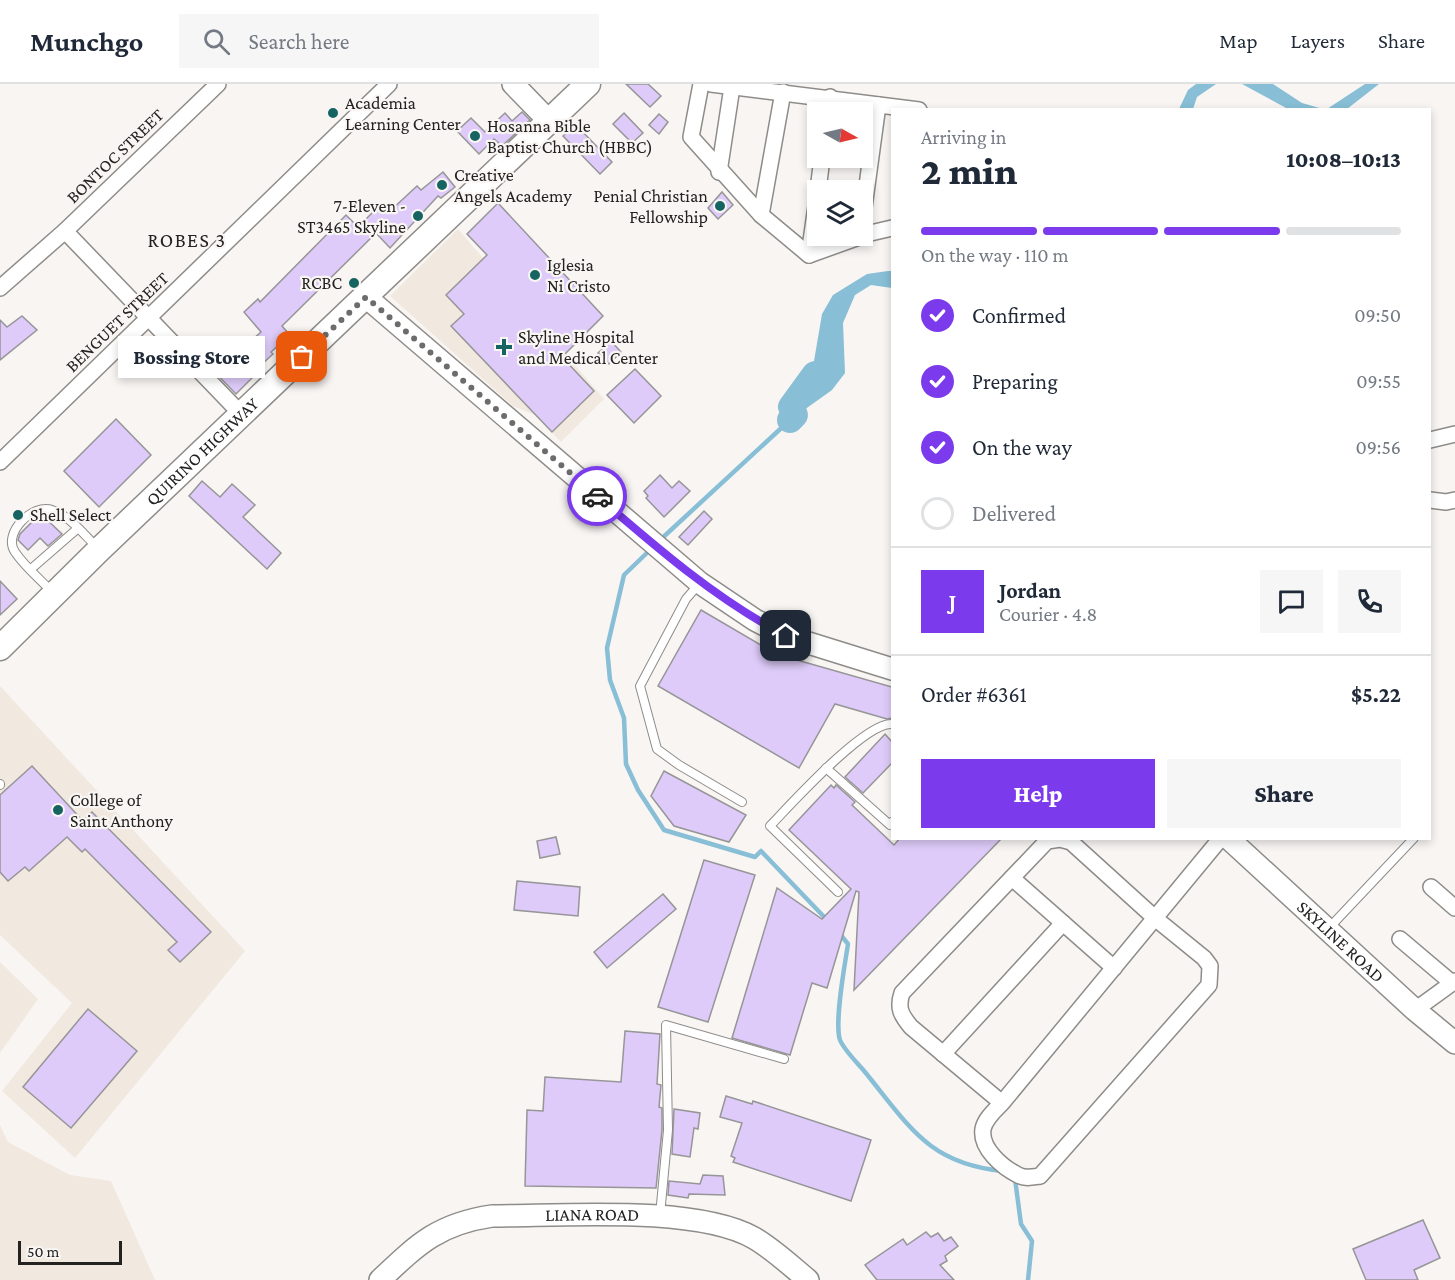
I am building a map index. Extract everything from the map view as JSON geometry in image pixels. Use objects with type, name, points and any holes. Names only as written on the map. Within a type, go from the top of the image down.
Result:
[{"type":"main road","points":[[513,84],[549,121]]},
{"type":"main road","name":"QUIRINO HIGHWAY","points":[[0,648],[99,549],[588,84]]},
{"type":"main road","points":[[366,297],[700,583],[755,620],[786,636],[891,669]]},
{"type":"main road","name":"SKYLINE ROAD","points":[[1230,840],[1415,1010],[1455,1042]]},
{"type":"main road","name":"LIANA ROAD","points":[[380,1280],[416,1246],[438,1231],[464,1220],[492,1216],[660,1216],[738,1231],[755,1239],[808,1280]]},
{"type":"street","name":"BONTOC STREET","points":[[0,288],[65,231],[218,84]]},
{"type":"street","name":"BENGUET STREET","points":[[0,462],[389,84]]},
{"type":"street","points":[[701,84],[691,136],[719,172],[760,215],[809,255]]},
{"type":"street","points":[[711,84],[783,92],[818,102]]},
{"type":"street","points":[[719,172],[732,87]]},
{"type":"street","points":[[760,215],[783,92]]},
{"type":"street","points":[[873,105],[903,108]]},
{"type":"street","points":[[868,180],[878,105]]},
{"type":"street","points":[[873,233],[891,228]]},
{"type":"street","name":"BONTOC STREET","points":[[65,231],[150,316],[242,415]]},
{"type":"street","points":[[809,255],[810,246]]},
{"type":"street","points":[[809,255],[834,246]]},
{"type":"street","points":[[1431,440],[1455,434]]},
{"type":"street","points":[[1431,500],[1446,502],[1455,500]]},
{"type":"street","points":[[1002,1103],[943,1054],[901,1015],[898,1004],[902,993],[1047,841],[1071,842],[1156,919],[1204,958],[1210,966],[1209,985],[1040,1176],[1018,1176],[990,1153],[983,1139],[984,1126],[1156,919],[1219,840]]},
{"type":"street","points":[[1012,878],[1114,968]]},
{"type":"street","points":[[1431,887],[1455,908]]},
{"type":"street","points":[[943,1054],[1062,923]]},
{"type":"street","points":[[1400,939],[1454,982],[1415,1010]]},
{"type":"lane","points":[[54,594],[14,551],[11,541],[14,530],[36,511],[45,507],[56,511],[99,549]]},
{"type":"lane","points":[[31,569],[77,529]]},
{"type":"lane","points":[[700,583],[686,599],[640,686],[657,749],[679,765],[742,802]]},
{"type":"lane","points":[[838,892],[770,826],[826,768],[878,726],[891,724]]},
{"type":"lane","points":[[826,768],[890,825],[891,824]]},
{"type":"lane","points":[[1327,930],[1412,840]]},
{"type":"lane","points":[[660,1216],[668,1130],[666,1025],[784,1059]]},
{"type":"shaded area","name":"Skyline Hospital and Medical Center","points":[[458,229],[604,399],[561,442],[535,415],[513,406],[390,296]]},
{"type":"shaded area","name":"College of Saint Anthony","points":[[0,686],[245,951],[75,1158],[2,1091],[72,1003],[0,935]]},
{"type":"shaded area","points":[[0,962],[38,999],[0,1053]]},
{"type":"shaded area","points":[[0,1125],[8,1142],[70,1175],[111,1181],[155,1280],[0,1280]]},
{"type":"water","points":[[1196,84],[1216,84],[1197,97],[1193,108],[1179,108],[1188,90]]},
{"type":"water","points":[[1242,84],[1273,84],[1302,103],[1320,108],[1286,108]]},
{"type":"water","points":[[1365,84],[1379,84],[1348,108],[1329,108]]},
{"type":"water","points":[[891,271],[891,288],[871,285],[855,295],[843,323],[845,373],[832,390],[790,420],[800,388],[814,361],[822,314],[833,295],[867,274]]},
{"type":"building","points":[[626,84],[648,84],[661,96],[650,107]]},
{"type":"building","points":[[522,112],[530,120],[502,146],[494,139],[479,154],[457,131],[471,118],[485,132],[505,113],[512,121]]},
{"type":"building","points":[[624,113],[643,133],[632,143],[613,124]]},
{"type":"building","points":[[659,114],[668,122],[659,134],[649,125]]},
{"type":"building","points":[[576,125],[612,162],[600,174],[563,136]]},
{"type":"building","points":[[443,172],[455,187],[441,198],[438,196],[390,248],[376,233],[282,326],[290,335],[271,352],[273,354],[261,365],[263,367],[236,394],[200,357],[212,346],[227,362],[261,332],[244,312],[258,299],[260,302],[346,215],[358,227],[381,204],[389,212],[417,186],[421,190]]},
{"type":"building","name":"Penial Christian Fellowship","points":[[722,192],[733,205],[718,219],[708,208]]},
{"type":"building","points":[[498,203],[603,316],[562,357],[594,391],[552,432],[451,326],[464,314],[446,295],[487,255],[467,234]]},
{"type":"building","points":[[22,316],[37,330],[0,360],[0,320],[7,327]]},
{"type":"building","points":[[611,341],[621,352],[609,364],[598,353]]},
{"type":"building","points":[[635,369],[661,396],[634,423],[607,395]]},
{"type":"building","points":[[116,419],[151,455],[99,507],[64,471]]},
{"type":"building","points":[[660,475],[672,488],[679,481],[690,491],[664,517],[646,498],[648,496],[644,491]]},
{"type":"building","points":[[202,481],[220,497],[232,484],[255,505],[243,517],[281,553],[267,569],[189,496]]},
{"type":"building","points":[[704,511],[712,519],[688,545],[679,537]]},
{"type":"building","points":[[43,516],[62,534],[48,546],[40,538],[28,550],[18,540],[20,534],[36,518]]},
{"type":"building","points":[[0,581],[17,599],[0,615]]},
{"type":"building","points":[[701,610],[776,654],[891,687],[891,718],[835,704],[799,768],[658,686]]},
{"type":"building","points":[[885,734],[891,741],[891,764],[863,793],[845,777]]},
{"type":"building","points":[[32,766],[83,821],[92,812],[211,932],[180,962],[168,950],[177,942],[85,849],[82,852],[67,837],[29,871],[25,867],[8,881],[0,872],[0,795]]},
{"type":"building","points":[[664,771],[746,815],[729,842],[674,826],[651,796]]},
{"type":"building","points":[[831,785],[834,788],[836,785],[855,802],[852,805],[894,845],[898,840],[1000,840],[854,990],[859,892],[856,891],[827,988],[812,983],[790,1055],[732,1038],[777,888],[822,919],[851,889],[789,830]]},
{"type":"building","points":[[556,837],[560,854],[540,858],[537,841]]},
{"type":"building","points":[[704,860],[755,875],[708,1022],[658,1007]]},
{"type":"building","points":[[517,881],[580,887],[578,916],[514,910]]},
{"type":"building","points":[[663,894],[676,909],[607,968],[594,952]]},
{"type":"building","points":[[88,1009],[137,1051],[71,1128],[23,1087]]},
{"type":"building","points":[[625,1031],[660,1034],[657,1084],[661,1085],[659,1107],[662,1108],[662,1130],[656,1188],[525,1186],[527,1110],[543,1111],[545,1077],[621,1082]]},
{"type":"building","points":[[726,1096],[752,1104],[753,1101],[871,1140],[851,1201],[733,1162],[735,1158],[731,1156],[742,1123],[720,1117]]},
{"type":"building","points":[[674,1109],[700,1113],[698,1129],[694,1128],[690,1157],[672,1154]]},
{"type":"building","points":[[703,1175],[723,1176],[725,1195],[689,1194],[688,1198],[668,1195],[669,1181],[700,1184]]},
{"type":"building","points":[[1423,1220],[1440,1258],[1414,1270],[1418,1280],[1366,1280],[1353,1249]]},
{"type":"building","points":[[926,1232],[931,1237],[938,1233],[944,1241],[951,1237],[958,1246],[945,1256],[947,1261],[940,1265],[954,1280],[877,1280],[865,1265],[903,1239],[907,1245]]},
{"type":"waterway","points":[[790,420],[795,415],[791,407],[815,374]]},
{"type":"waterway","points":[[659,541],[790,420]]},
{"type":"waterway","points":[[651,549],[624,575],[607,648],[610,680],[624,718],[626,764],[638,790],[664,830],[755,857],[761,851],[828,921]]},
{"type":"waterway","points":[[840,934],[848,944],[838,1020],[840,1040],[846,1049],[898,1113],[925,1141],[958,1161],[1003,1171]]},
{"type":"waterway","points":[[1015,1179],[1021,1224],[1032,1241],[1028,1280]]},
{"type":"way so far","points":[[302,357],[366,297],[597,496]]},
{"type":"place","name":"Academia Learning Center","points":[[333,113]]},
{"type":"place","name":"Hosanna Bible Baptist Church (HBBC)","points":[[475,136]]},
{"type":"place","name":"Creative Angels Academy","points":[[442,185]]},
{"type":"place","name":"Penial Christian Fellowship","points":[[720,206]]},
{"type":"place","name":"7-Eleven - ST3465 Skyline","points":[[418,216]]},
{"type":"place","name":"Iglesia Ni Cristo","points":[[535,275]]},
{"type":"place","name":"RCBC","points":[[354,283]]},
{"type":"place","name":"Skyline Hospital and Medical Center","points":[[504,347]]},
{"type":"place","name":"Bossing Store","points":[[302,357]]},
{"type":"place","name":"Shell Select","points":[[18,515]]},
{"type":"place","name":"College of Saint Anthony","points":[[58,810]]},
{"type":"district","name":"ROBES 3","points":[[187,240]]},
{"type":"route","points":[[597,496],[700,583],[755,620],[786,636]]}]
